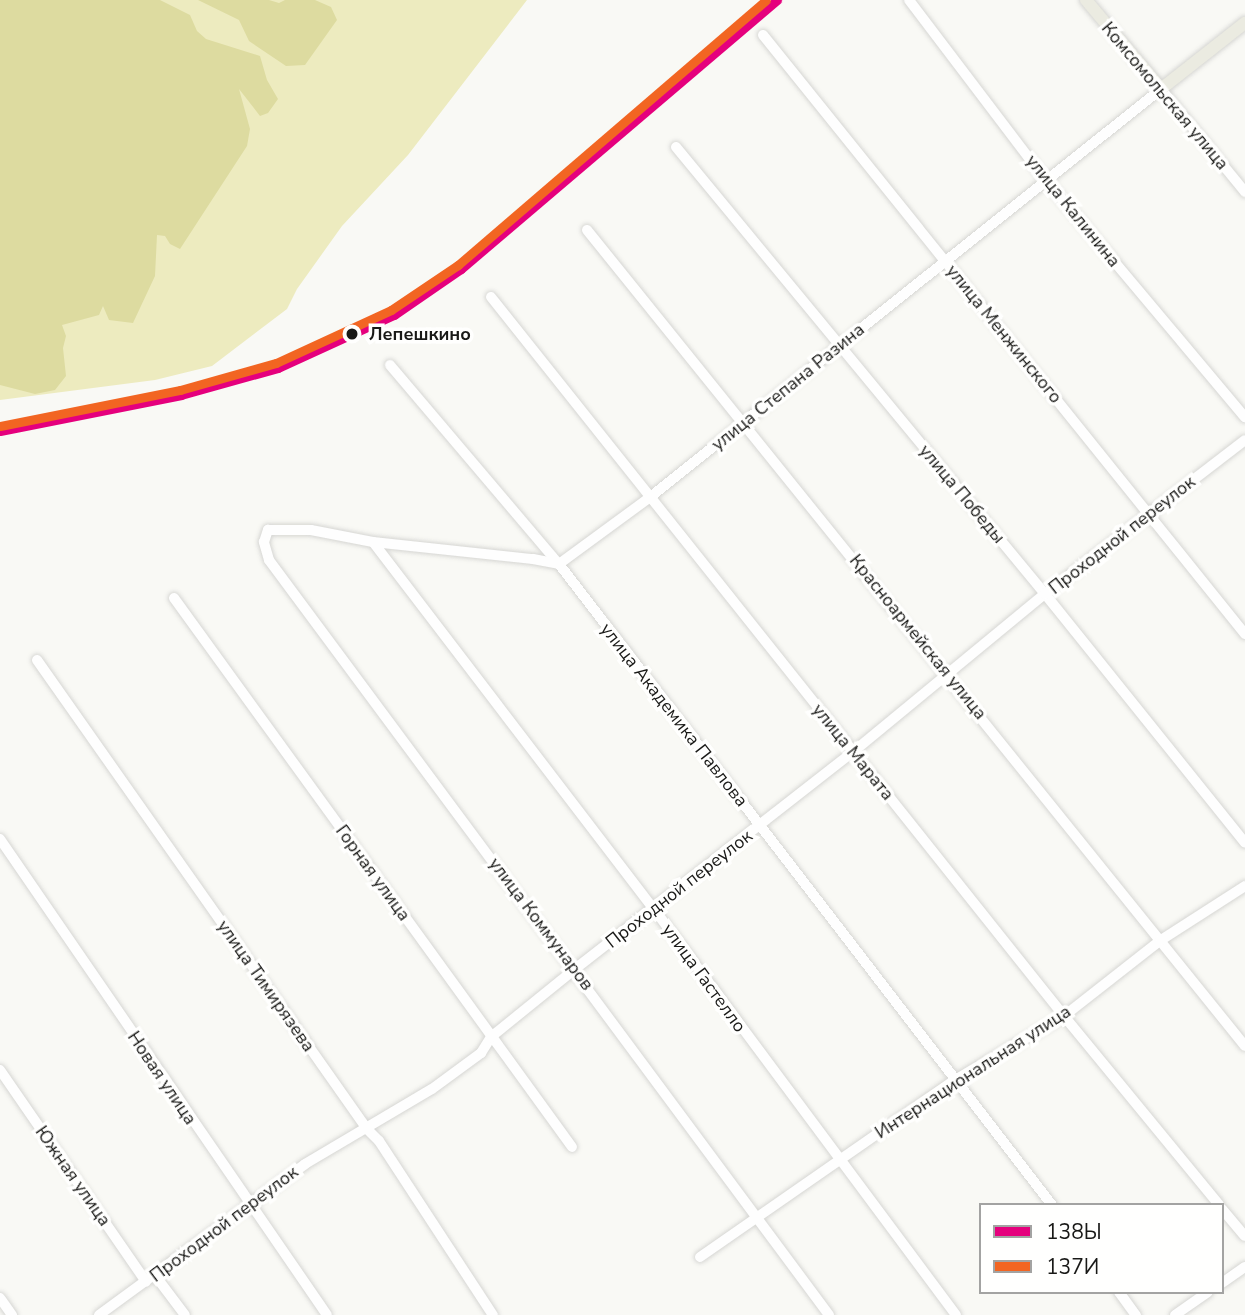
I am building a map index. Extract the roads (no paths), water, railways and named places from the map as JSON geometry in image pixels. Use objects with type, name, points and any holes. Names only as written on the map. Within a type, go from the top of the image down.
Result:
[{"type":"main road","name":"Комсомольская улица","points":[[1086,0],[1161,89]]},
{"type":"main road","name":"улица Степана Разина","points":[[1161,89],[1245,23]]},
{"type":"street","name":"улица Калинина","points":[[909,0],[1045,179],[1245,416]]},
{"type":"street","name":"улица Менжинского","points":[[762,35],[1245,634]]},
{"type":"street","name":"улица Степана Разина","points":[[559,564],[649,498],[1161,89]]},
{"type":"street","name":"Комсомольская улица","points":[[1161,89],[1245,192]]},
{"type":"street","name":"улица Победы","points":[[676,147],[1045,594],[1245,843]]},
{"type":"street","name":"Красноармейская улица","points":[[587,230],[745,422],[1245,1046]]},
{"type":"street","name":"улица Марата","points":[[491,297],[1064,1016],[1218,1203]]},
{"type":"street","name":"улица Академика Павлова","points":[[390,365],[559,564],[1050,1203]]},
{"type":"street","name":"Проходной переулок","points":[[99,1315],[305,1164],[432,1089],[481,1053],[491,1037],[575,969],[853,752],[1045,594],[1245,440]]},
{"type":"street","name":"улица Коммунаров","points":[[373,542],[311,530],[268,530],[264,542],[269,559],[829,1315]]},
{"type":"street","points":[[373,542],[559,564]]},
{"type":"street","name":"улица Гастелло","points":[[373,542],[654,909],[956,1315]]},
{"type":"street","name":"Горная улица","points":[[174,598],[572,1147]]},
{"type":"street","name":"улица Тимирязева","points":[[37,660],[367,1129],[379,1141],[493,1315]]},
{"type":"street","name":"Новая улица","points":[[0,839],[327,1315]]},
{"type":"street","name":"Интернациональная улица","points":[[700,1257],[955,1080],[1064,1016],[1161,940],[1245,886]]},
{"type":"street","name":"Южная улица","points":[[0,1070],[150,1278],[184,1315]]},
{"type":"street","name":"улица Марата","points":[[1224,1211],[1245,1236]]},
{"type":"street","points":[[1224,1282],[1245,1267]]},
{"type":"street","points":[[1120,1294],[1136,1315]]},
{"type":"street","points":[[1175,1315],[1205,1294]]},
{"type":"street","points":[[0,1298],[12,1315]]},
{"type":"place","name":"Лепешкино","points":[[352,334]]}]
